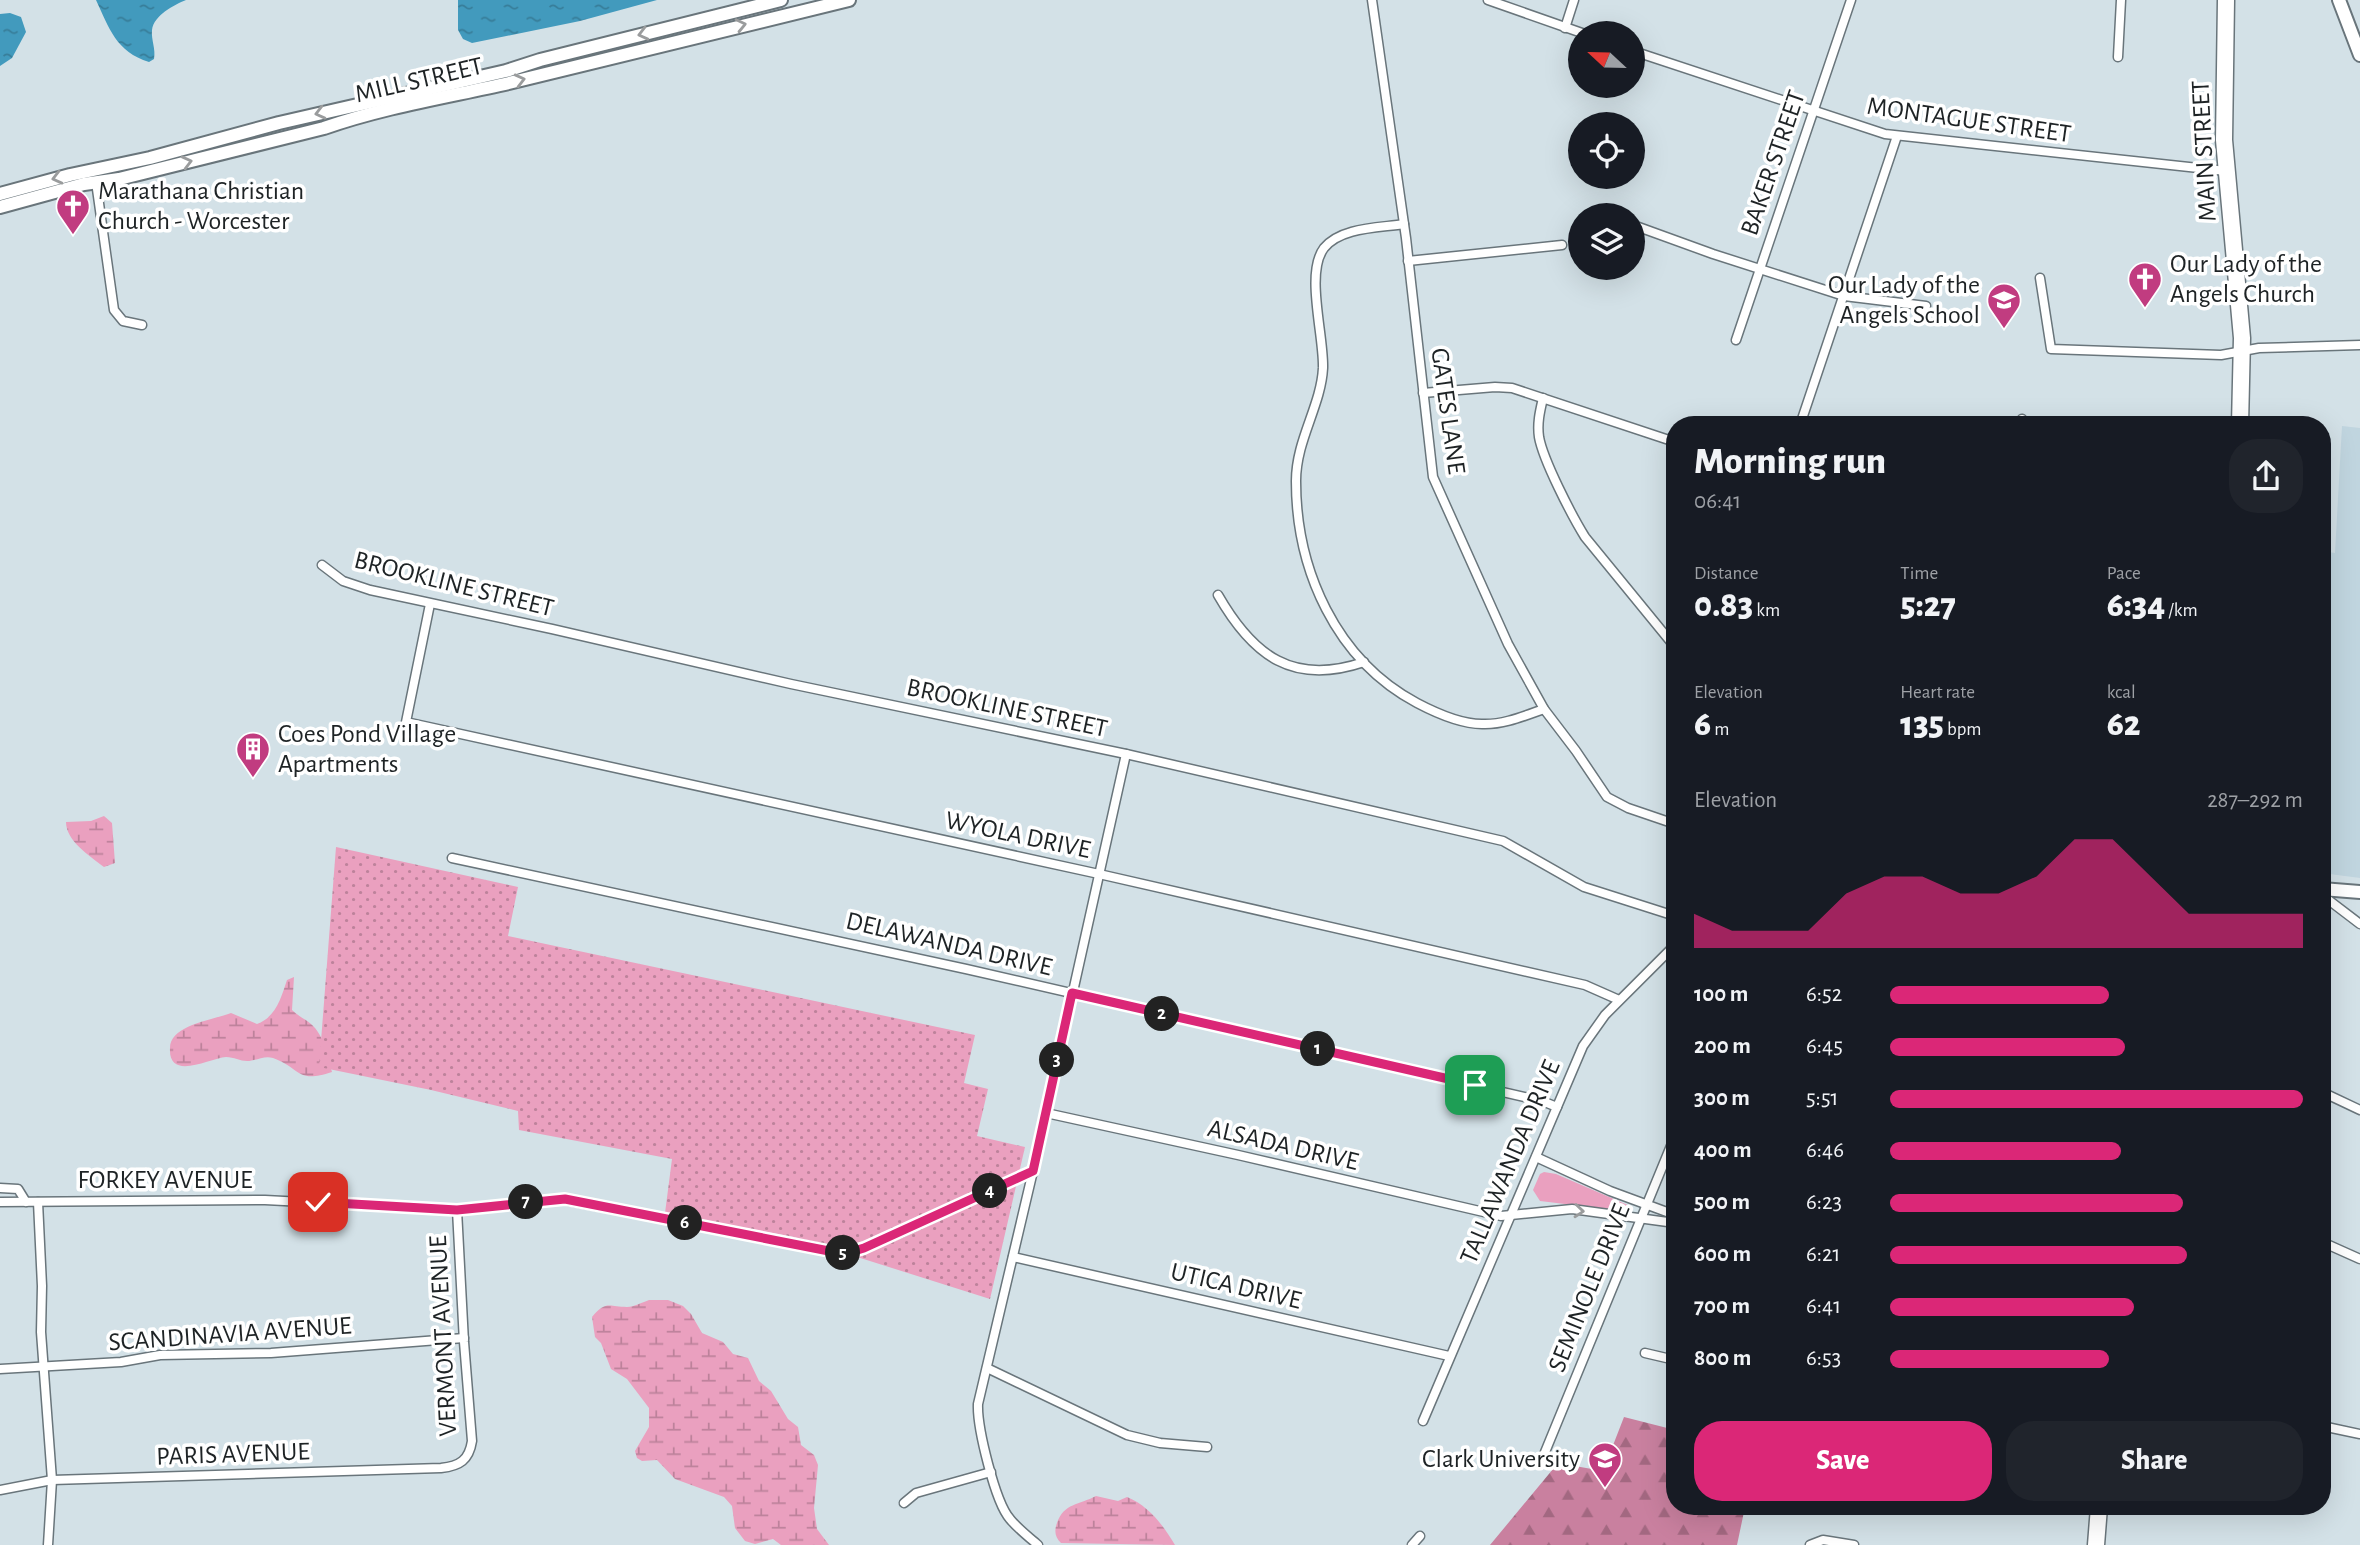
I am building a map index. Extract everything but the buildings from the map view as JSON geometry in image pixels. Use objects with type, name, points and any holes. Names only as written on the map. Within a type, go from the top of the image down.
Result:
[{"type":"highway","name":"MAIN STREET","points":[[2226,0],[2226,171],[2242,338],[2240,416]]},
{"type":"highway","points":[[2096,1545],[2098,1515]]},
{"type":"main road","name":"MILL STREET","points":[[0,207],[95,176],[434,86],[506,71],[540,60],[781,0]]},
{"type":"main road","name":"MILL STREET","points":[[0,194],[39,183],[95,176],[119,178],[430,99],[849,0]]},
{"type":"main road","points":[[2339,0],[2360,55]]},
{"type":"main road","points":[[430,99],[434,86]]},
{"type":"main road","points":[[2331,890],[2360,892]]},
{"type":"street","name":"GATES LANE","points":[[1373,0],[1404,224],[1433,477],[1508,644],[1544,709],[1607,797],[1628,808],[1666,821]]},
{"type":"street","points":[[1488,0],[1568,28]]},
{"type":"street","points":[[1565,27],[1574,0]]},
{"type":"street","name":"BAKER STREET","points":[[1736,340],[1851,0]]},
{"type":"street","points":[[2118,57],[2120,0]]},
{"type":"street","name":"MONTAGUE STREET","points":[[1645,55],[1875,132],[2226,171]]},
{"type":"street","points":[[1803,416],[1898,136]]},
{"type":"street","points":[[95,176],[114,310],[123,321],[142,325]]},
{"type":"street","points":[[1404,224],[1344,235],[1328,244],[1318,260],[1315,282],[1322,335],[1322,372],[1296,467],[1298,517],[1308,566],[1326,611],[1341,634],[1364,662],[1385,682],[1408,698],[1461,721],[1490,724],[1524,717],[1544,709]]},
{"type":"street","points":[[1645,229],[1844,296],[1926,306]]},
{"type":"street","points":[[1408,261],[1562,244]]},
{"type":"street","points":[[2040,278],[2051,349],[2221,355],[2241,351],[2360,345]]},
{"type":"street","points":[[1423,393],[1507,387],[1666,439]]},
{"type":"street","points":[[1543,398],[1538,424],[1540,441],[1577,523],[1585,537],[1666,636]]},
{"type":"street","name":"BROOKLINE STREET","points":[[322,565],[343,581],[364,589],[816,690],[1125,754],[1503,841],[1584,887],[1666,913]]},
{"type":"street","points":[[1218,596],[1241,631],[1256,646],[1279,661],[1316,672],[1342,669],[1364,662]]},
{"type":"street","name":"WYOLA DRIVE","points":[[430,604],[407,722],[1099,874],[1585,985],[1619,1000]]},
{"type":"street","points":[[1038,1545],[1008,1518],[997,1493],[978,1409],[1125,754]]},
{"type":"street","name":"DELAWANDA DRIVE","points":[[452,858],[1423,1072],[1557,1107]]},
{"type":"street","points":[[2331,902],[2360,923]]},
{"type":"street","name":"TALLAWANDA DRIVE","points":[[1423,1421],[1583,1046],[1605,1015],[1666,954]]},
{"type":"street","points":[[2331,1096],[2360,1110]]},
{"type":"street","name":"ALSADA DRIVE","points":[[1045,1113],[1497,1215],[1572,1209],[1666,1221]]},
{"type":"street","points":[[1536,1157],[1610,1191],[1666,1211]]},
{"type":"street","name":"SEMINOLE DRIVE","points":[[1543,1457],[1666,1158]]},
{"type":"street","name":"FORKEY AVENUE","points":[[0,1202],[265,1200],[457,1210],[547,1200],[574,1200],[848,1253],[909,1229],[1033,1171]]},
{"type":"street","points":[[0,1188],[18,1189],[26,1202]]},
{"type":"street","points":[[38,1202],[41,1332],[52,1480],[48,1545]]},
{"type":"street","name":"VERMONT AVENUE","points":[[457,1210],[472,1440],[470,1453],[466,1458]]},
{"type":"street","points":[[2331,1246],[2360,1259]]},
{"type":"street","name":"UTICA DRIVE","points":[[1013,1257],[1449,1356]]},
{"type":"street","name":"SCANDINAVIA AVENUE","points":[[0,1369],[121,1362],[160,1355],[271,1353],[464,1338]]},
{"type":"street","points":[[1645,1353],[1666,1358]]},
{"type":"street","points":[[988,1368],[1127,1435],[1160,1443],[1207,1447]]},
{"type":"street","points":[[2331,1428],[2360,1434]]},
{"type":"street","name":"PARIS AVENUE","points":[[0,1490],[52,1480],[441,1468],[460,1464],[466,1458]]},
{"type":"street","points":[[904,1503],[916,1493],[992,1472]]},
{"type":"street","points":[[1412,1545],[1420,1536]]},
{"type":"street","points":[[1810,1545],[1819,1540],[1828,1540],[1854,1545]]},
{"type":"shaded area","points":[[2342,426],[2360,428],[2360,878],[2331,874],[2331,552],[2335,553]]},
{"type":"green space","points":[[104,816],[112,823],[115,863],[104,867],[74,842],[66,822],[91,821]]},
{"type":"green space","points":[[336,847],[518,887],[508,936],[975,1035],[964,1083],[988,1089],[977,1136],[1025,1147],[990,1299],[794,1237],[665,1213],[672,1159],[519,1130],[518,1111],[319,1067]]},
{"type":"green space","points":[[294,977],[292,1010],[311,1024],[319,1034],[332,1072],[305,1075],[270,1057],[247,1061],[226,1057],[191,1066],[176,1064],[171,1058],[172,1040],[194,1024],[231,1013],[257,1024],[263,1021],[277,1006],[287,980]]},
{"type":"green space","points":[[1540,1174],[1556,1174],[1630,1206],[1623,1211],[1540,1201],[1533,1190]]},
{"type":"green space","points":[[649,1300],[668,1300],[683,1306],[702,1333],[723,1342],[733,1354],[748,1358],[759,1381],[771,1391],[788,1419],[798,1427],[801,1445],[814,1455],[818,1465],[814,1508],[817,1529],[829,1545],[781,1545],[773,1539],[755,1544],[745,1541],[735,1528],[732,1506],[724,1497],[675,1479],[657,1460],[642,1461],[637,1458],[635,1451],[649,1427],[649,1408],[627,1379],[611,1369],[601,1343],[595,1337],[592,1317],[604,1306],[630,1307]]},
{"type":"green space","name":"Clark University","points":[[1624,1417],[1666,1428],[1666,1515],[1743,1515],[1737,1545],[1490,1545],[1558,1463],[1603,1471]]},
{"type":"green space","points":[[1096,1496],[1118,1501],[1127,1497],[1142,1505],[1166,1530],[1175,1545],[1061,1543],[1055,1531],[1060,1516],[1073,1505]]},
{"type":"water","points":[[96,0],[186,0],[170,8],[156,20],[152,30],[154,59],[149,62],[129,52],[115,38]]},
{"type":"water","points":[[458,0],[657,0],[580,21],[472,43],[463,39],[458,30]]},
{"type":"water","points":[[10,13],[21,17],[26,32],[12,58],[0,66],[0,14]]},
{"type":"place","name":"Marathana Christian Church - Worcester","points":[[73,236]]},
{"type":"place","name":"Our Lady of the Angels Church","points":[[2145,309]]},
{"type":"place","name":"Our Lady of the Angels School","points":[[2004,330]]},
{"type":"place","name":"Coes Pond Village Apartments","points":[[253,779]]},
{"type":"place","name":"Clark University","points":[[1605,1489]]},
{"type":"route","points":[[318,1202],[457,1210],[565,1199],[834,1252],[856,1251],[1033,1171],[1072,993],[1475,1085]]}]
